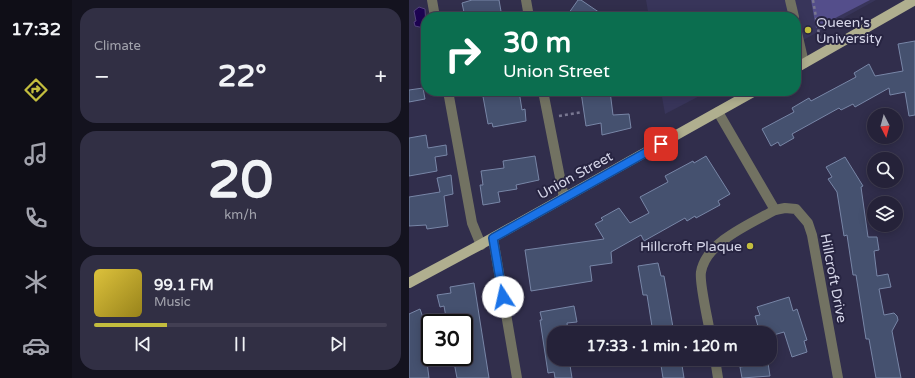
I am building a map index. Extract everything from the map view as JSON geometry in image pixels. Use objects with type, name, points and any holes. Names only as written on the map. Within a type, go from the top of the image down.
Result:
[{"type":"main road","points":[[801,64],[915,0]]},
{"type":"main road","name":"Union Street","points":[[409,283],[481,245],[746,96]]},
{"type":"street","points":[[432,0],[434,12]]},
{"type":"street","points":[[526,0],[528,12]]},
{"type":"street","points":[[790,0],[793,12]]},
{"type":"street","points":[[449,96],[472,223],[481,245]]},
{"type":"street","points":[[544,96],[564,198]]},
{"type":"street","points":[[718,112],[775,210]]},
{"type":"street","name":"Hillcroft Drive","points":[[709,326],[700,273],[706,255],[715,245],[775,210],[785,208],[796,209],[808,223],[838,378]]},
{"type":"street","points":[[493,238],[517,378]]},
{"type":"street","points":[[716,366],[718,378]]},
{"type":"path","points":[[813,0],[820,40]]},
{"type":"path","points":[[558,116],[582,112]]},
{"type":"shaded area","name":"Queen's University","points":[[646,0],[876,0],[801,41],[801,12],[648,12]]},
{"type":"shaded area","points":[[811,0],[870,0],[816,28]]},
{"type":"shaded area","points":[[419,7],[425,9],[425,12],[421,12],[421,27],[415,26],[414,22],[416,21],[414,11]]},
{"type":"shaded area","points":[[662,96],[699,96],[665,114]]},
{"type":"building","points":[[472,0],[499,0],[501,12],[464,12],[462,3]]},
{"type":"building","points":[[578,0],[581,0],[599,12],[570,12]]},
{"type":"building","points":[[915,41],[915,115],[909,116],[905,92],[890,95],[889,88],[855,107],[853,104],[841,110],[839,108],[792,134],[794,138],[780,146],[778,142],[771,146],[762,129],[794,112],[792,108],[809,98],[811,101],[856,77],[854,73],[869,64],[875,76],[903,71],[898,44]]},
{"type":"building","points":[[421,88],[421,96],[424,96],[425,99],[409,102],[409,90]]},
{"type":"building","points":[[483,96],[520,96],[522,110],[525,109],[526,121],[493,127],[492,123],[488,124]]},
{"type":"building","points":[[582,96],[611,96],[613,115],[629,114],[631,128],[602,135],[601,123],[586,126]]},
{"type":"building","points":[[426,135],[428,148],[446,145],[447,155],[435,157],[437,171],[409,176],[409,138]]},
{"type":"building","points":[[535,156],[539,180],[516,185],[517,189],[498,192],[500,202],[483,205],[480,185],[483,185],[481,171],[504,168],[503,161]]},
{"type":"building","points":[[706,156],[730,194],[718,201],[720,205],[696,218],[695,216],[687,221],[685,218],[644,241],[641,235],[611,252],[612,263],[590,266],[592,281],[531,291],[525,250],[604,239],[595,224],[603,220],[601,218],[619,208],[630,223],[649,213],[640,197],[668,182],[665,176],[693,161],[694,163]]},
{"type":"building","points":[[845,157],[863,186],[861,187],[868,237],[877,237],[879,250],[874,251],[877,276],[888,274],[891,287],[879,289],[884,315],[894,313],[898,320],[892,331],[901,378],[876,378],[869,339],[866,339],[856,275],[853,275],[847,235],[844,236],[837,192],[828,179],[832,177],[826,167]]},
{"type":"building","points":[[451,175],[453,194],[444,196],[448,226],[427,229],[426,225],[409,226],[409,197],[440,192],[437,178]]},
{"type":"building","points":[[658,263],[661,276],[664,276],[673,326],[652,326],[647,295],[643,295],[638,266]]},
{"type":"building","points":[[474,283],[489,378],[457,378],[455,366],[473,366],[473,314],[445,314],[444,306],[440,307],[437,295],[451,293],[450,287]]},
{"type":"building","points":[[789,297],[793,311],[797,309],[807,340],[804,341],[807,352],[792,357],[784,332],[777,334],[777,326],[758,326],[755,316],[760,315],[757,307]]},
{"type":"building","points":[[574,306],[577,322],[567,323],[567,326],[547,326],[547,366],[570,366],[572,378],[555,378],[554,372],[548,373],[540,320],[542,320],[540,312]]},
{"type":"building","points":[[420,309],[422,314],[421,366],[427,366],[429,378],[409,378],[409,314]]},
{"type":"building","points":[[661,366],[682,366],[684,378],[663,378]]},
{"type":"building","points":[[768,366],[770,376],[742,378],[740,367]]},
{"type":"place","name":"Queen's University","points":[[808,30]]},
{"type":"place","name":"Hillcroft Plaque","points":[[750,246]]},
{"type":"route","points":[[503,297],[493,238],[661,144]]}]
